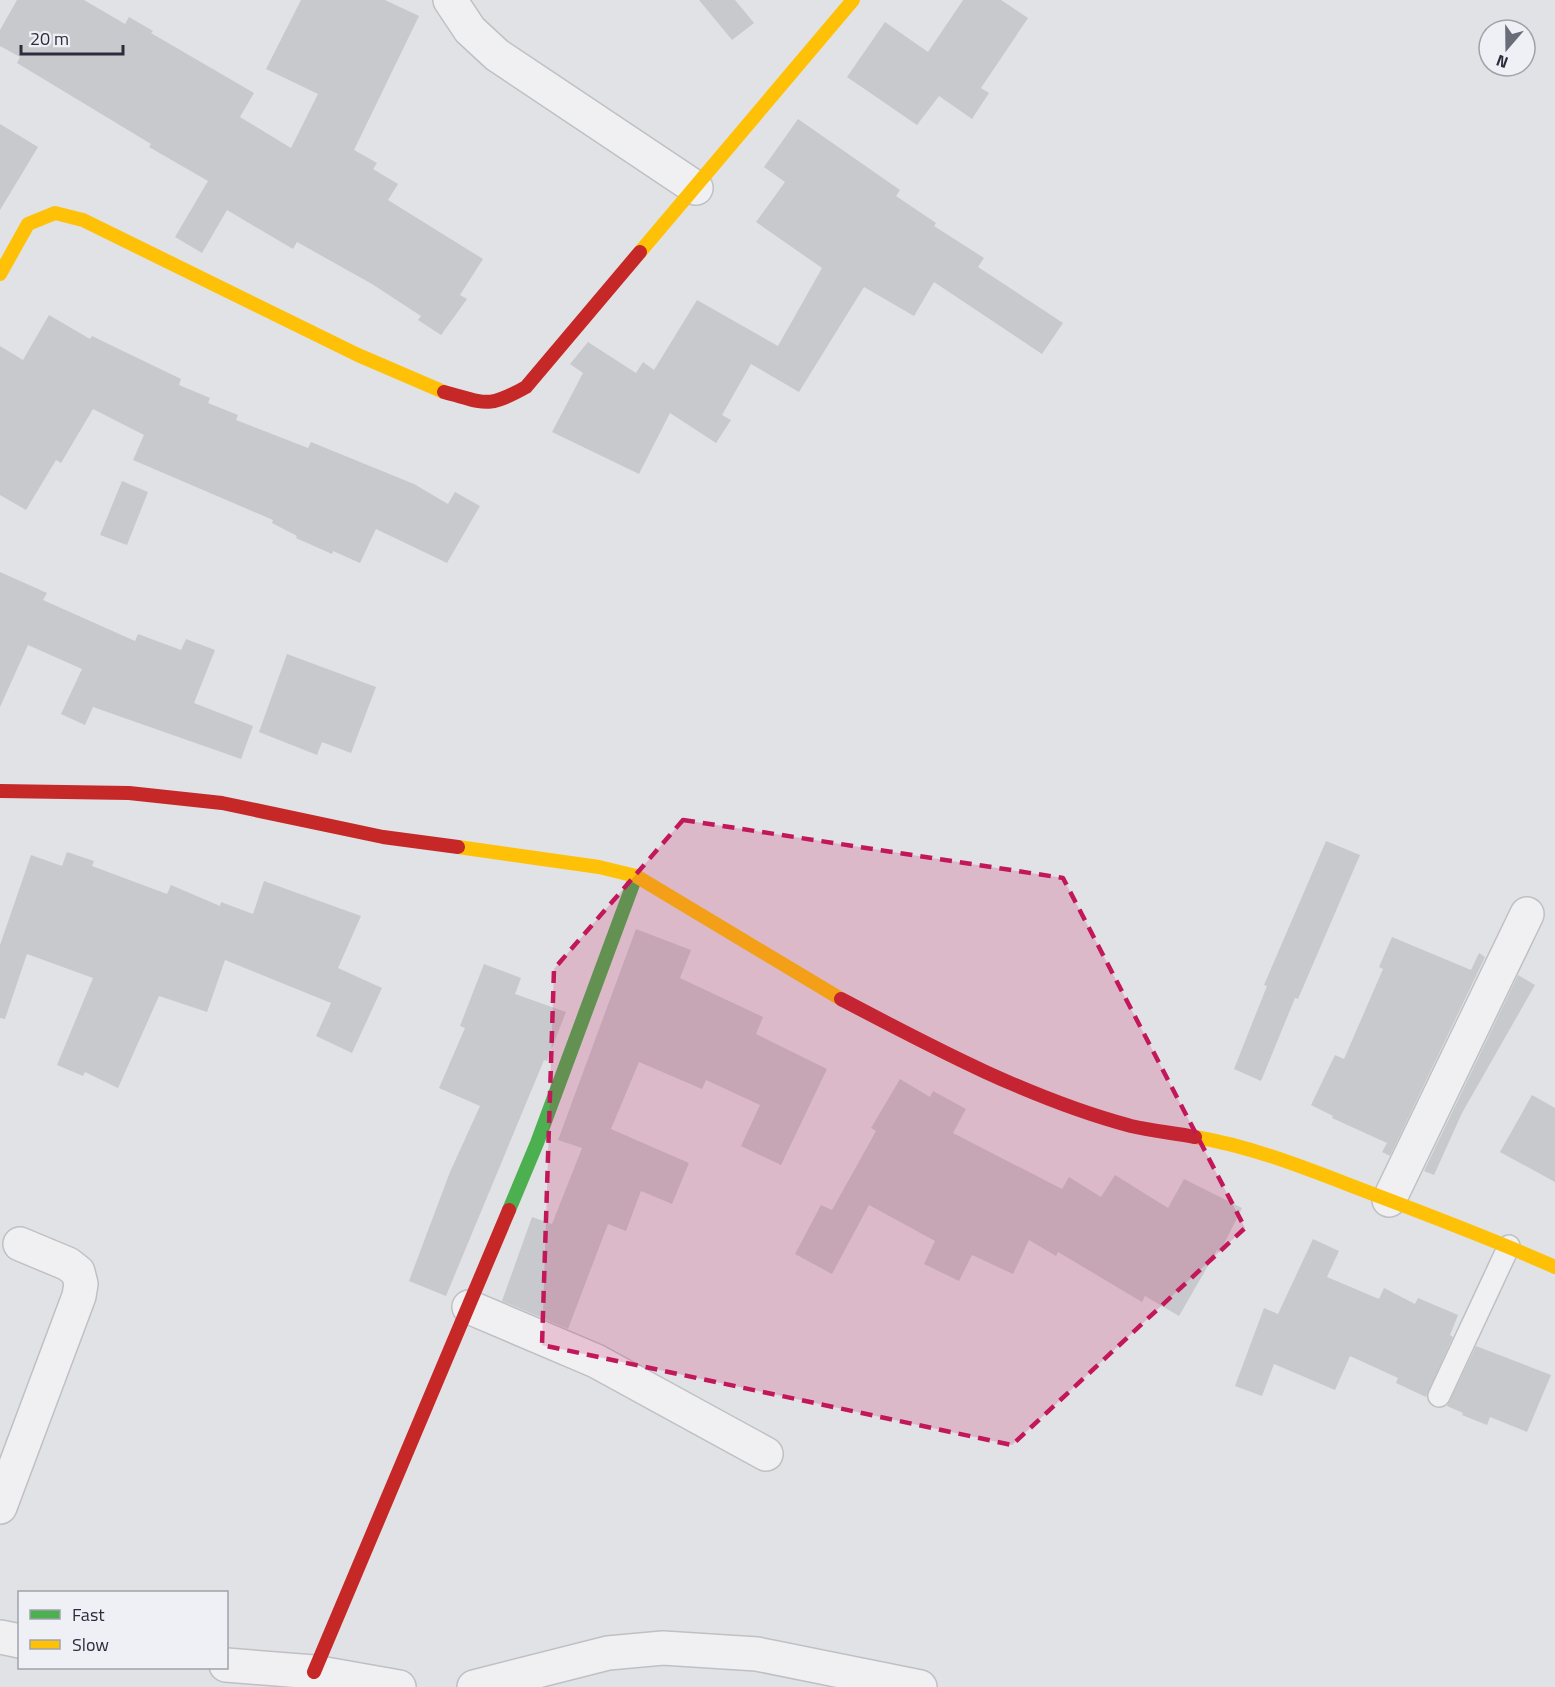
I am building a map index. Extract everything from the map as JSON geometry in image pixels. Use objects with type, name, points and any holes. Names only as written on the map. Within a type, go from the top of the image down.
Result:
[{"type":"street","points":[[450,0],[471,30],[496,55],[696,188]]},
{"type":"street","points":[[0,274],[28,224],[54,213],[83,220],[400,374],[442,392],[487,403],[501,401],[526,387],[853,0]]},
{"type":"street","points":[[0,791],[129,793],[222,803],[383,837],[599,867],[636,876],[838,997],[921,1041],[1041,1095],[1132,1126],[1219,1141],[1312,1171],[1509,1246],[1555,1267]]},
{"type":"street","points":[[314,1672],[537,1143],[636,876]]},
{"type":"street","points":[[1389,1200],[1527,914]]},
{"type":"street","points":[[0,1507],[79,1296],[81,1284],[78,1272],[68,1264],[20,1244]]},
{"type":"street","points":[[469,1307],[596,1361],[766,1454]]},
{"type":"street","points":[[0,1637],[18,1641]]},
{"type":"street","points":[[474,1687],[608,1653],[663,1648],[757,1654],[920,1687]]},
{"type":"street","points":[[228,1665],[314,1672],[399,1687]]},
{"type":"lane","points":[[1438,1396],[1509,1246]]},
{"type":"highlighted area","points":[[683,820],[1063,878],[1245,1228],[1012,1445],[542,1345],[554,969]]},
{"type":"building","points":[[17,0],[84,0],[125,24],[129,17],[153,31],[151,33],[254,93],[240,117],[291,148],[318,94],[266,69],[301,0],[385,0],[419,16],[354,150],[377,163],[373,169],[398,184],[388,200],[483,259],[460,295],[467,299],[441,335],[418,320],[421,316],[372,284],[297,242],[293,249],[227,210],[202,253],[175,237],[208,181],[149,147],[151,144],[17,63],[20,57],[0,46],[0,30]]},
{"type":"building","points":[[699,0],[735,0],[754,23],[732,40]]},
{"type":"building","points":[[963,0],[1001,0],[1028,18],[981,88],[989,93],[972,119],[939,96],[917,125],[847,77],[885,22],[928,52]]},
{"type":"building","points":[[798,119],[900,190],[896,196],[936,223],[934,226],[984,258],[978,267],[1063,323],[1042,354],[934,282],[914,316],[864,287],[799,392],[751,364],[722,415],[731,420],[716,443],[670,413],[639,474],[552,432],[583,373],[570,364],[588,342],[636,373],[643,362],[654,370],[697,300],[778,346],[822,268],[756,222],[785,182],[764,167]]},
{"type":"building","points":[[0,124],[38,147],[0,210]]},
{"type":"building","points":[[49,315],[90,339],[92,336],[181,379],[179,385],[210,398],[208,403],[238,415],[236,420],[308,448],[311,442],[414,484],[448,504],[455,492],[480,506],[447,563],[376,529],[360,563],[333,551],[332,554],[296,538],[297,536],[272,523],[273,520],[133,460],[144,435],[93,409],[61,463],[56,460],[26,510],[0,495],[0,346],[23,360]]},
{"type":"building","points":[[122,481],[148,492],[127,545],[100,535]]},
{"type":"building","points":[[0,572],[47,593],[43,600],[135,641],[138,634],[181,650],[186,639],[215,650],[194,703],[253,726],[241,759],[93,707],[85,725],[61,714],[82,669],[28,645],[0,707]]},
{"type":"building","points":[[287,654],[376,687],[351,753],[322,742],[317,755],[259,732]]},
{"type":"building","points":[[1326,841],[1360,855],[1298,999],[1295,998],[1261,1081],[1234,1069],[1267,986],[1264,985]]},
{"type":"building","points":[[67,852],[94,861],[92,866],[167,894],[171,885],[220,906],[221,902],[253,914],[264,881],[361,916],[338,968],[382,988],[352,1053],[316,1036],[331,1003],[225,960],[207,1012],[159,996],[118,1088],[85,1072],[83,1076],[57,1065],[93,978],[27,954],[5,1019],[0,1018],[0,945],[31,855],[62,866]]},
{"type":"building","points":[[636,929],[691,950],[680,978],[763,1017],[756,1034],[827,1069],[781,1165],[741,1146],[760,1105],[706,1080],[702,1089],[639,1062],[611,1129],[689,1163],[672,1204],[641,1191],[626,1231],[608,1224],[568,1329],[502,1301],[532,1217],[552,1224],[582,1148],[558,1140]]},
{"type":"building","points":[[1392,937],[1471,970],[1479,953],[1485,957],[1390,1156],[1382,1152],[1387,1143],[1332,1118],[1333,1116],[1311,1105],[1335,1055],[1344,1059],[1383,969],[1379,967]]},
{"type":"building","points":[[484,964],[521,978],[515,994],[566,1012],[446,1296],[409,1281],[450,1172],[480,1106],[439,1088],[465,1028],[460,1026]]},
{"type":"building","points":[[1518,975],[1535,985],[1462,1113],[1434,1175],[1424,1171]]},
{"type":"building","points":[[900,1079],[930,1097],[933,1091],[966,1109],[953,1133],[1062,1189],[1069,1177],[1101,1197],[1115,1175],[1168,1208],[1184,1179],[1242,1208],[1220,1252],[1217,1250],[1179,1316],[1145,1296],[1142,1302],[1058,1252],[1056,1256],[1029,1240],[1013,1274],[972,1255],[959,1281],[924,1264],[935,1241],[869,1205],[832,1274],[795,1254],[821,1205],[832,1210],[876,1131],[871,1128]]},
{"type":"building","points":[[1532,1095],[1555,1108],[1555,1182],[1500,1152]]},
{"type":"building","points":[[1313,1239],[1339,1251],[1327,1277],[1379,1299],[1384,1288],[1415,1304],[1418,1298],[1458,1315],[1450,1335],[1453,1337],[1426,1397],[1396,1383],[1398,1378],[1350,1356],[1335,1390],[1274,1364],[1262,1396],[1235,1386],[1264,1308],[1278,1314]]},
{"type":"building","points":[[1476,1346],[1551,1375],[1527,1432],[1490,1417],[1487,1425],[1447,1406]]},
{"type":"traffic: fast","points":[[509,1210],[537,1143],[636,876]]},
{"type":"traffic: slow","points":[[640,252],[853,0]]},
{"type":"traffic: slow","points":[[0,274],[28,224],[55,213],[83,220],[358,355],[444,392]]},
{"type":"traffic: slow","points":[[458,847],[599,867],[636,876],[841,999]]},
{"type":"traffic: slow","points":[[1195,1137],[1240,1147],[1307,1169],[1510,1247],[1555,1267]]},
{"type":"traffic: jam","points":[[444,392],[486,402],[503,399],[526,387],[640,252]]},
{"type":"traffic: jam","points":[[0,791],[129,793],[222,803],[383,837],[458,847]]},
{"type":"traffic: jam","points":[[841,999],[947,1054],[1056,1102],[1131,1126],[1195,1137]]},
{"type":"traffic: jam","points":[[314,1672],[509,1210]]}]
